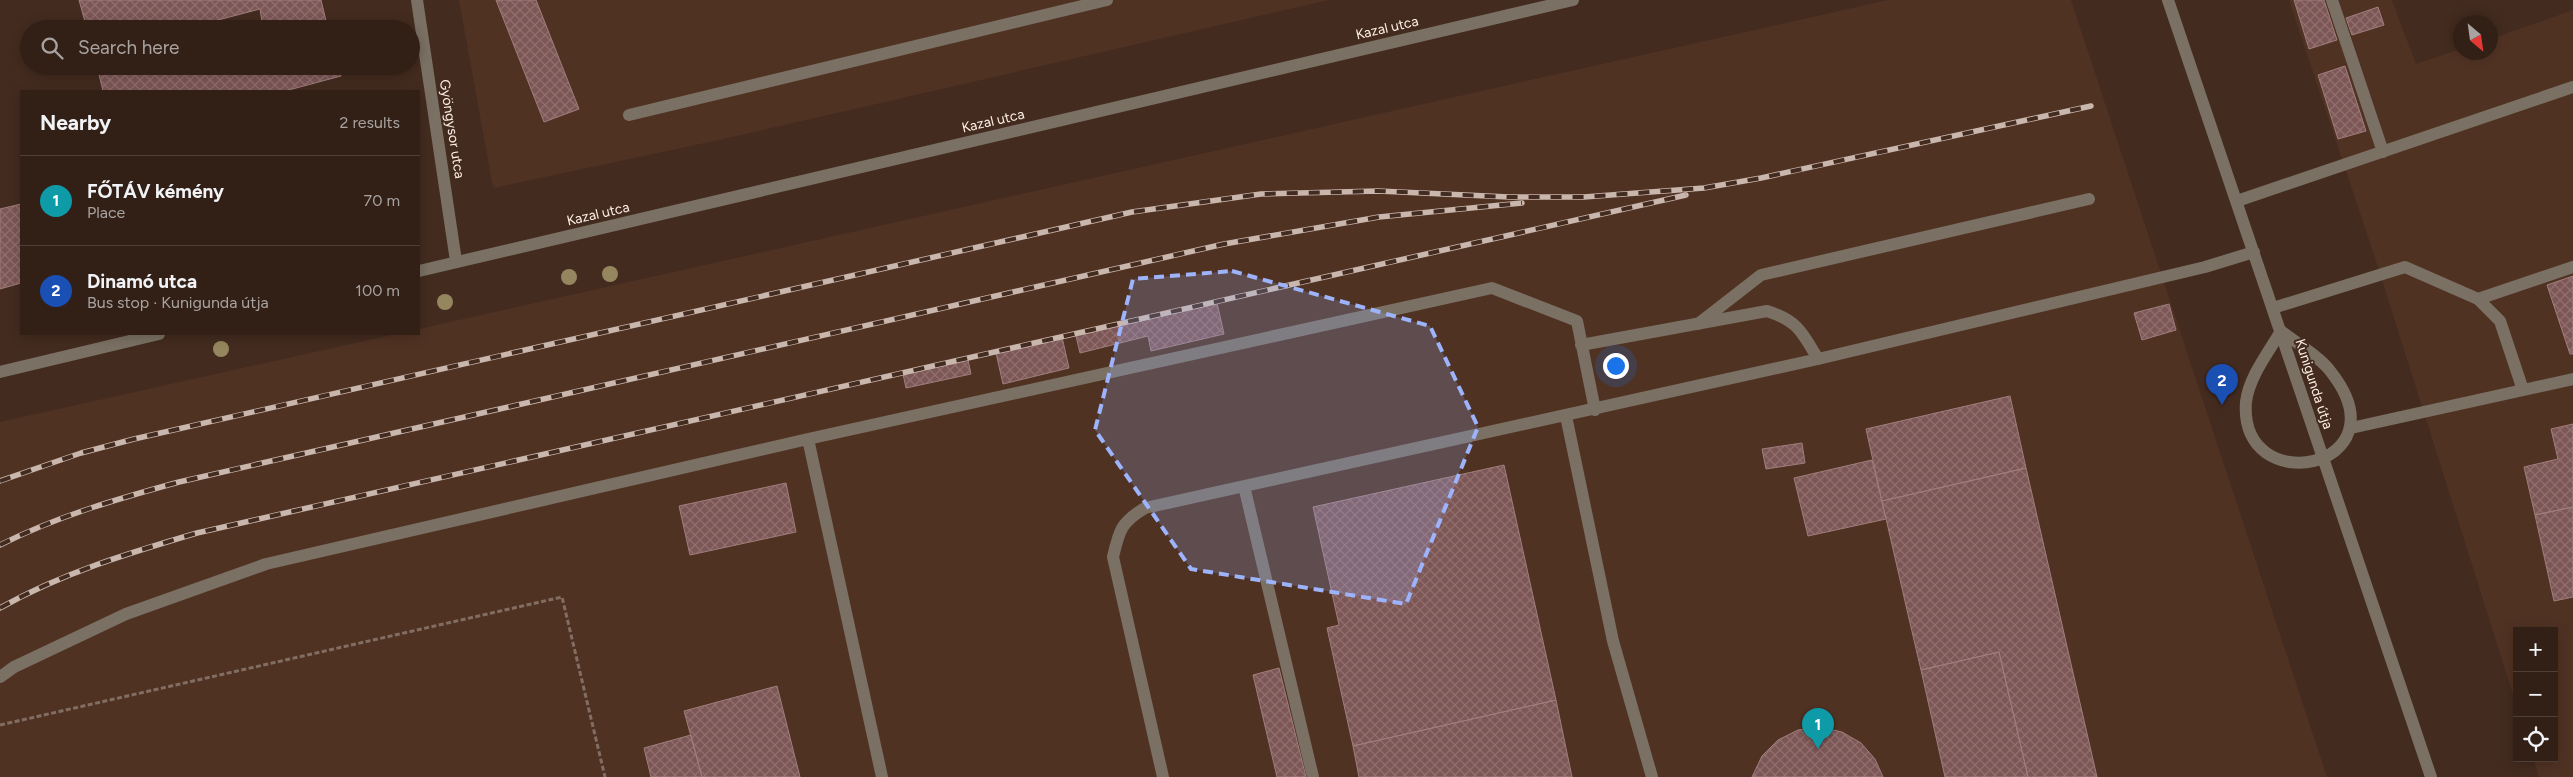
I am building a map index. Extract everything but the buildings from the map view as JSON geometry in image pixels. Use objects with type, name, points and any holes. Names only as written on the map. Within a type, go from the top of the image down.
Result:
[{"type":"street","name":"Gyöngysor utca","points":[[417,0],[420,20]]},
{"type":"street","points":[[629,116],[1107,0]]},
{"type":"street","name":"Kazal utca","points":[[420,271],[1573,0]]},
{"type":"street","name":"Kunigunda útja","points":[[2168,0],[2431,777]]},
{"type":"street","points":[[2332,0],[2383,152]]},
{"type":"street","name":"Gyöngysor utca","points":[[420,20],[456,262]]},
{"type":"street","points":[[2237,200],[2573,87]]},
{"type":"street","points":[[1698,324],[1761,275],[2089,199]]},
{"type":"street","points":[[1162,777],[1113,557],[1119,530],[1129,517],[1145,508],[1818,360],[2205,267],[2254,252]]},
{"type":"street","points":[[2273,308],[2405,267],[2478,299],[2500,321],[2523,390]]},
{"type":"street","points":[[2478,299],[2573,267]]},
{"type":"street","points":[[0,677],[14,667],[126,614],[266,564],[808,439],[1492,288],[1577,321],[1595,410]]},
{"type":"street","points":[[1581,345],[1767,311],[1786,317],[1803,334],[1818,360]]},
{"type":"street","points":[[2281,331],[2330,370],[2340,385],[2350,408],[2352,428],[2337,451],[2323,459],[2283,462],[2273,459],[2264,452],[2252,437],[2247,418],[2246,402],[2252,381],[2281,331]]},
{"type":"street","points":[[0,372],[155,335]]},
{"type":"street","points":[[2352,428],[2573,379]]},
{"type":"street","points":[[1566,416],[1613,641],[1652,777]]},
{"type":"street","points":[[808,439],[882,777]]},
{"type":"street","points":[[1244,486],[1313,777]]},
{"type":"path","points":[[0,725],[562,597],[605,777]]},
{"type":"highlighted area","points":[[1232,271],[1430,326],[1478,427],[1406,604],[1191,569],[1095,430],[1133,279]]},
{"type":"shaded area","points":[[459,0],[1329,0],[719,140],[493,188]]},
{"type":"shaded area","points":[[1888,0],[2071,0],[2327,777],[0,777],[0,422],[392,335],[420,335],[420,329]]},
{"type":"shaded area","points":[[2289,0],[2392,0],[2416,64],[2453,51],[2453,60],[2498,60],[2498,37],[2573,10],[2573,777],[2539,777],[2534,762],[2558,762],[2558,627],[2513,627],[2513,694],[2375,258]]},
{"type":"railway","points":[[0,481],[81,453],[134,439],[1132,212],[1261,194],[1378,191],[1509,197],[1584,197],[1704,188],[1761,178],[2091,106]]},
{"type":"railway","points":[[0,608],[47,584],[72,574],[121,556],[197,533],[1686,195]]},
{"type":"railway","points":[[0,545],[66,517],[179,482],[1224,244],[1379,217],[1522,203]]},
{"type":"place","name":"Dinamó utca","points":[[2222,405]]},
{"type":"place","name":"FŐTÁV kémény","points":[[1818,749]]}]
